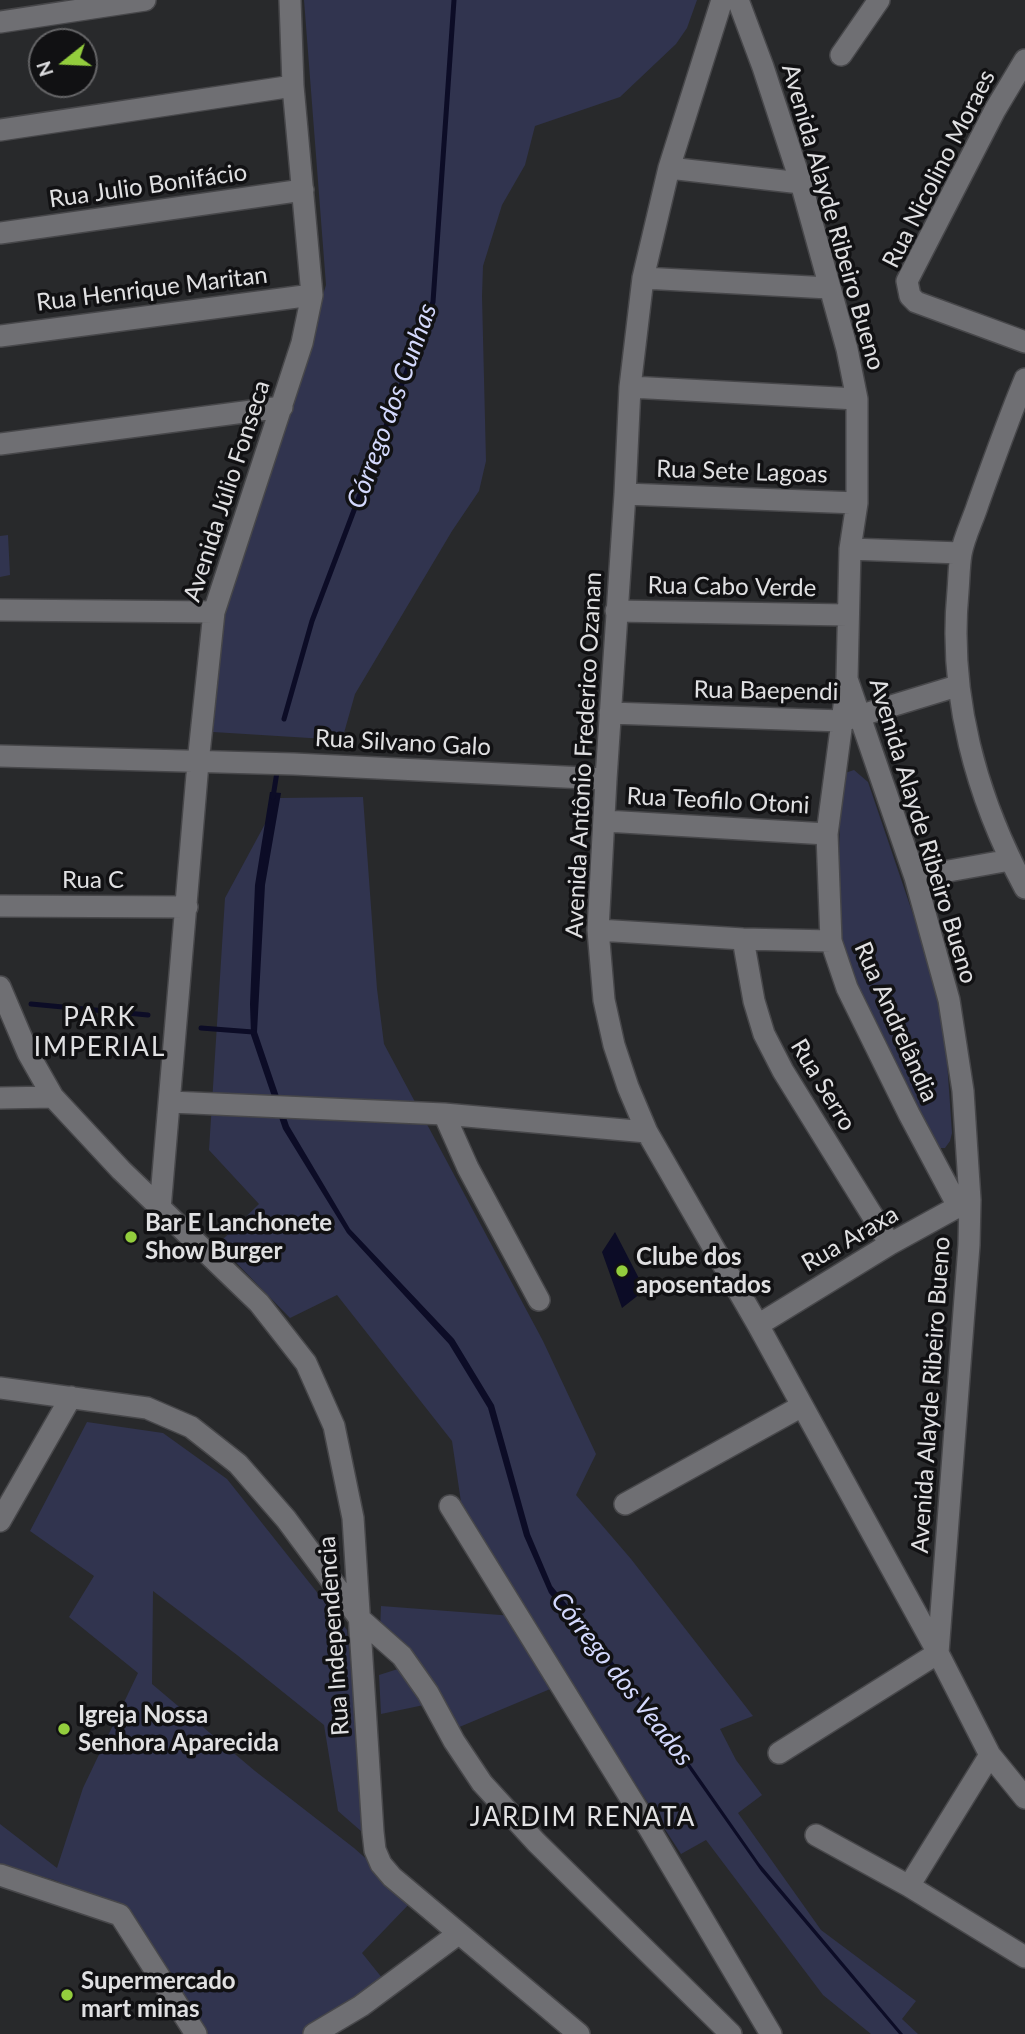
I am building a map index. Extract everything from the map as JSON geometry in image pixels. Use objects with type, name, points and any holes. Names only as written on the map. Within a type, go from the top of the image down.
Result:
[{"type":"street","points":[[0,22],[145,0]]},
{"type":"street","name":"Avenida Júlio Fonseca","points":[[160,1209],[198,763],[214,612],[302,343],[312,295],[293,86],[290,0]]},
{"type":"street","name":"Avenida Antônio Frederico Ozanan","points":[[723,0],[669,168],[643,278],[630,387],[598,930],[604,1000],[614,1045],[628,1087],[648,1132],[758,1325],[938,1653],[990,1755],[1025,1798]]},
{"type":"street","name":"Avenida Alayde Ribeiro Bueno","points":[[738,0],[801,183],[848,349],[857,399],[856,503],[850,549],[847,615],[847,679],[851,719],[915,877],[949,1000],[963,1091],[965,1204],[969,1245],[938,1653]]},
{"type":"street","points":[[841,55],[879,0]]},
{"type":"street","name":"Rua Nicolino Moraes","points":[[1025,60],[995,110],[907,281],[910,296],[916,302],[1025,342]]},
{"type":"street","points":[[0,130],[293,86]]},
{"type":"street","points":[[669,168],[801,183]]},
{"type":"street","name":"Rua Julio Bonifácio","points":[[0,233],[303,190]]},
{"type":"street","points":[[643,278],[829,288]]},
{"type":"street","name":"Rua Henrique Maritan","points":[[0,335],[312,295]]},
{"type":"street","points":[[1025,379],[1002,434],[961,553],[955,623],[957,686],[974,764],[989,811],[1025,888]]},
{"type":"street","points":[[630,387],[857,399]]},
{"type":"street","points":[[0,444],[282,407]]},
{"type":"street","name":"Rua Sete Lagoas","points":[[625,494],[856,503]]},
{"type":"street","points":[[850,549],[961,553]]},
{"type":"street","points":[[0,610],[214,612]]},
{"type":"street","name":"Rua Cabo Verde","points":[[616,611],[847,615]]},
{"type":"street","name":"Rua Baependi","points":[[610,712],[851,719],[957,686]]},
{"type":"street","name":"Rua Andrelândia","points":[[851,719],[827,834],[831,941],[846,988],[909,1114],[965,1204]]},
{"type":"street","name":"Rua Silvano Galo","points":[[0,756],[294,764],[606,779]]},
{"type":"street","name":"Rua Teofilo Otoni","points":[[605,821],[827,834]]},
{"type":"street","points":[[915,877],[1010,860]]},
{"type":"street","name":"Rua C","points":[[0,906],[187,906]]},
{"type":"street","points":[[598,930],[743,939],[831,941]]},
{"type":"street","name":"Rua Serro","points":[[743,939],[754,1001],[764,1034],[783,1071],[890,1244]]},
{"type":"street","name":"Rua Independencia","points":[[0,987],[28,1053],[53,1097],[160,1209],[259,1303],[306,1363],[334,1426],[353,1518],[376,1850],[381,1864],[392,1877],[576,2033]]},
{"type":"street","points":[[0,1098],[53,1097]]},
{"type":"street","points":[[170,1102],[444,1114],[648,1132]]},
{"type":"street","points":[[444,1114],[468,1168],[539,1300]]},
{"type":"street","name":"Rua Araxa","points":[[758,1325],[890,1244],[965,1204]]},
{"type":"street","points":[[0,1388],[147,1408],[191,1427],[238,1464],[286,1518],[360,1619],[402,1656],[428,1693],[454,1741],[482,1783],[536,1842],[731,2034]]},
{"type":"street","points":[[0,1521],[71,1397]]},
{"type":"street","points":[[625,1504],[802,1406]]},
{"type":"street","points":[[450,1506],[649,1828],[771,2034]]},
{"type":"street","points":[[779,1754],[938,1653]]},
{"type":"street","points":[[362,1667],[402,1656]]},
{"type":"street","points":[[909,1886],[990,1755]]},
{"type":"street","points":[[817,1835],[909,1886],[1025,1956]]},
{"type":"street","points":[[0,1875],[114,1911],[124,1919],[196,2034]]},
{"type":"street","points":[[314,2034],[361,2006],[458,1934]]},
{"type":"shaded area","points":[[304,0],[697,0],[687,28],[676,44],[620,97],[535,126],[525,165],[502,205],[483,266],[486,461],[479,491],[452,531],[355,694],[342,740],[213,732],[224,618],[326,285]]},
{"type":"shaded area","points":[[8,535],[10,575],[0,577],[0,536]]},
{"type":"shaded area","points":[[854,770],[868,782],[935,979],[947,1061],[952,1133],[945,1148],[939,1148],[853,986],[837,926],[841,785],[845,773]]},
{"type":"shaded area","points":[[363,797],[377,989],[384,1044],[543,1341],[596,1454],[576,1495],[631,1559],[753,1716],[720,1729],[736,1760],[762,1795],[738,1813],[821,1930],[916,2001],[902,2019],[918,2034],[871,2034],[823,1995],[706,1840],[681,1854],[521,1608],[461,1502],[452,1441],[337,1295],[290,1318],[218,1244],[259,1204],[209,1150],[225,898],[279,798]]},
{"type":"shaded area","points":[[87,1422],[163,1433],[227,1479],[347,1630],[369,1838],[338,1811],[324,1725],[153,1591],[152,1684],[255,1771],[354,1848],[413,1900],[362,1953],[387,1984],[307,2034],[200,2034],[121,1907],[54,1880],[0,1865],[0,1824],[57,1868],[83,1788],[138,1673],[69,1617],[94,1576],[30,1531]]},
{"type":"shaded area","points":[[381,1606],[514,1616],[555,1687],[457,1728],[380,1632]]},
{"type":"shaded area","points":[[401,1668],[424,1705],[381,1714],[379,1675]]},
{"type":"water","name":"Córrego dos Veados","points":[[270,792],[281,793],[265,885],[257,1032],[289,1126],[350,1229],[454,1339],[494,1405],[530,1534],[552,1586],[657,1717],[759,1863],[903,2034],[899,2034],[761,1871],[649,1712],[549,1593],[524,1536],[488,1408],[449,1344],[347,1233],[283,1129],[251,1035],[255,885]]},
{"type":"water","name":"Clube dos aposentados","points":[[615,1232],[645,1290],[622,1308],[602,1252]]},
{"type":"waterway","name":"Córrego dos Cunhas","points":[[284,719],[312,621],[433,302],[454,0]]},
{"type":"waterway","name":"Córrego dos Cunhas","points":[[273,797],[277,772]]},
{"type":"waterway","points":[[31,1004],[148,1015]]},
{"type":"waterway","points":[[201,1028],[253,1032]]},
{"type":"place","name":"Bar E Lanchonete Show Burger","points":[[131,1237]]},
{"type":"place","name":"Clube dos aposentados","points":[[622,1271]]},
{"type":"place","name":"Igreja Nossa Senhora Aparecida","points":[[64,1729]]},
{"type":"place","name":"Supermercado mart minas","points":[[67,1995]]},
{"type":"district","name":"PARK IMPERIAL","points":[[100,1033]]},
{"type":"district","name":"JARDIM RENATA","points":[[583,1818]]}]
